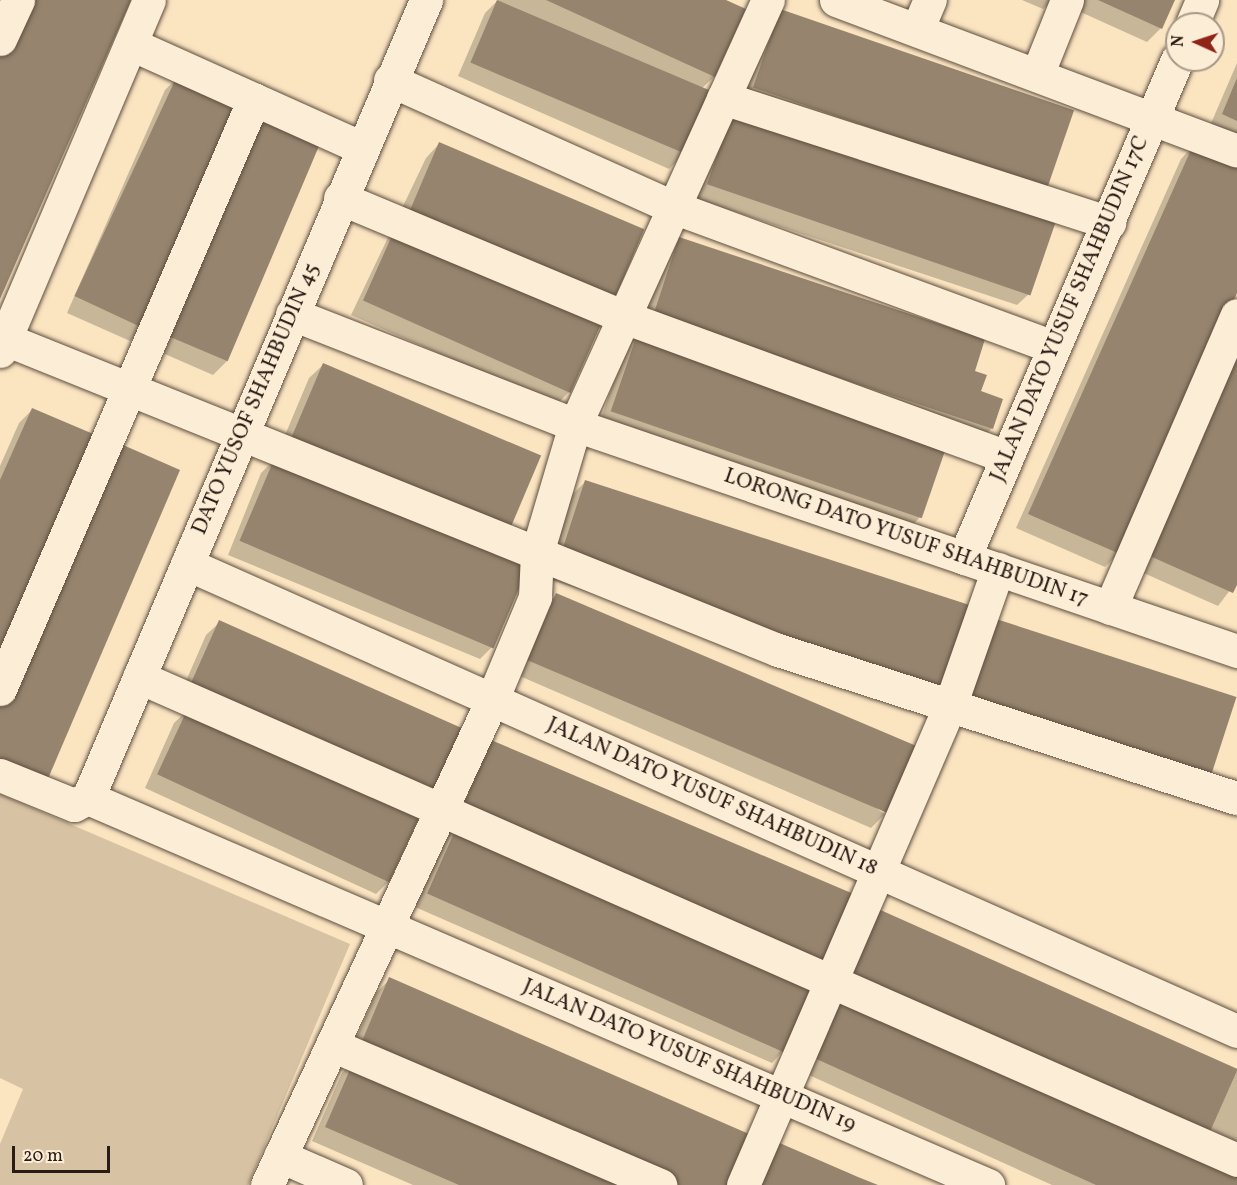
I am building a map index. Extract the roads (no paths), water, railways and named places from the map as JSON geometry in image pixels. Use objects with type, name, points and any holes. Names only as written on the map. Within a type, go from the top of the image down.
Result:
[{"type":"street","points":[[0,39],[18,0]]},
{"type":"street","points":[[149,0],[4,332],[129,388],[778,650],[951,703],[1237,798]]},
{"type":"street","name":"DATO YUSOF SHAHBUDIN 45","points":[[88,798],[340,198],[426,0]]},
{"type":"street","points":[[346,1185],[274,1171],[389,927],[492,700],[535,597],[537,553],[575,425],[768,0]]},
{"type":"street","points":[[836,0],[1237,151]]},
{"type":"street","points":[[917,30],[930,0]]},
{"type":"street","points":[[1037,75],[1067,0]]},
{"type":"street","points":[[130,44],[362,147]]},
{"type":"street","name":"JALAN DATO YUSUF SHAHBUDIN 17C","points":[[964,558],[1172,72]]},
{"type":"street","points":[[390,80],[673,207],[1054,347]]},
{"type":"street","points":[[723,98],[1109,223]]},
{"type":"street","points":[[0,689],[254,99]]},
{"type":"street","points":[[340,198],[624,317],[1006,457]]},
{"type":"street","name":"LORONG DATO YUSUF SHAHBUDIN 17","points":[[292,314],[575,425],[1237,651]]},
{"type":"street","points":[[1110,608],[1237,315]]},
{"type":"street","name":"JALAN DATO YUSUF SHAHBUDIN 18","points":[[187,564],[1237,1031]]},
{"type":"street","points":[[743,1185],[876,871],[951,703],[998,569]]},
{"type":"street","points":[[139,677],[1237,1160]]},
{"type":"street","points":[[0,775],[74,805],[88,798]]},
{"type":"street","name":"JALAN DATO YUSUF SHAHBUDIN 19","points":[[88,798],[988,1185]]},
{"type":"street","points":[[332,1046],[660,1185]]}]
